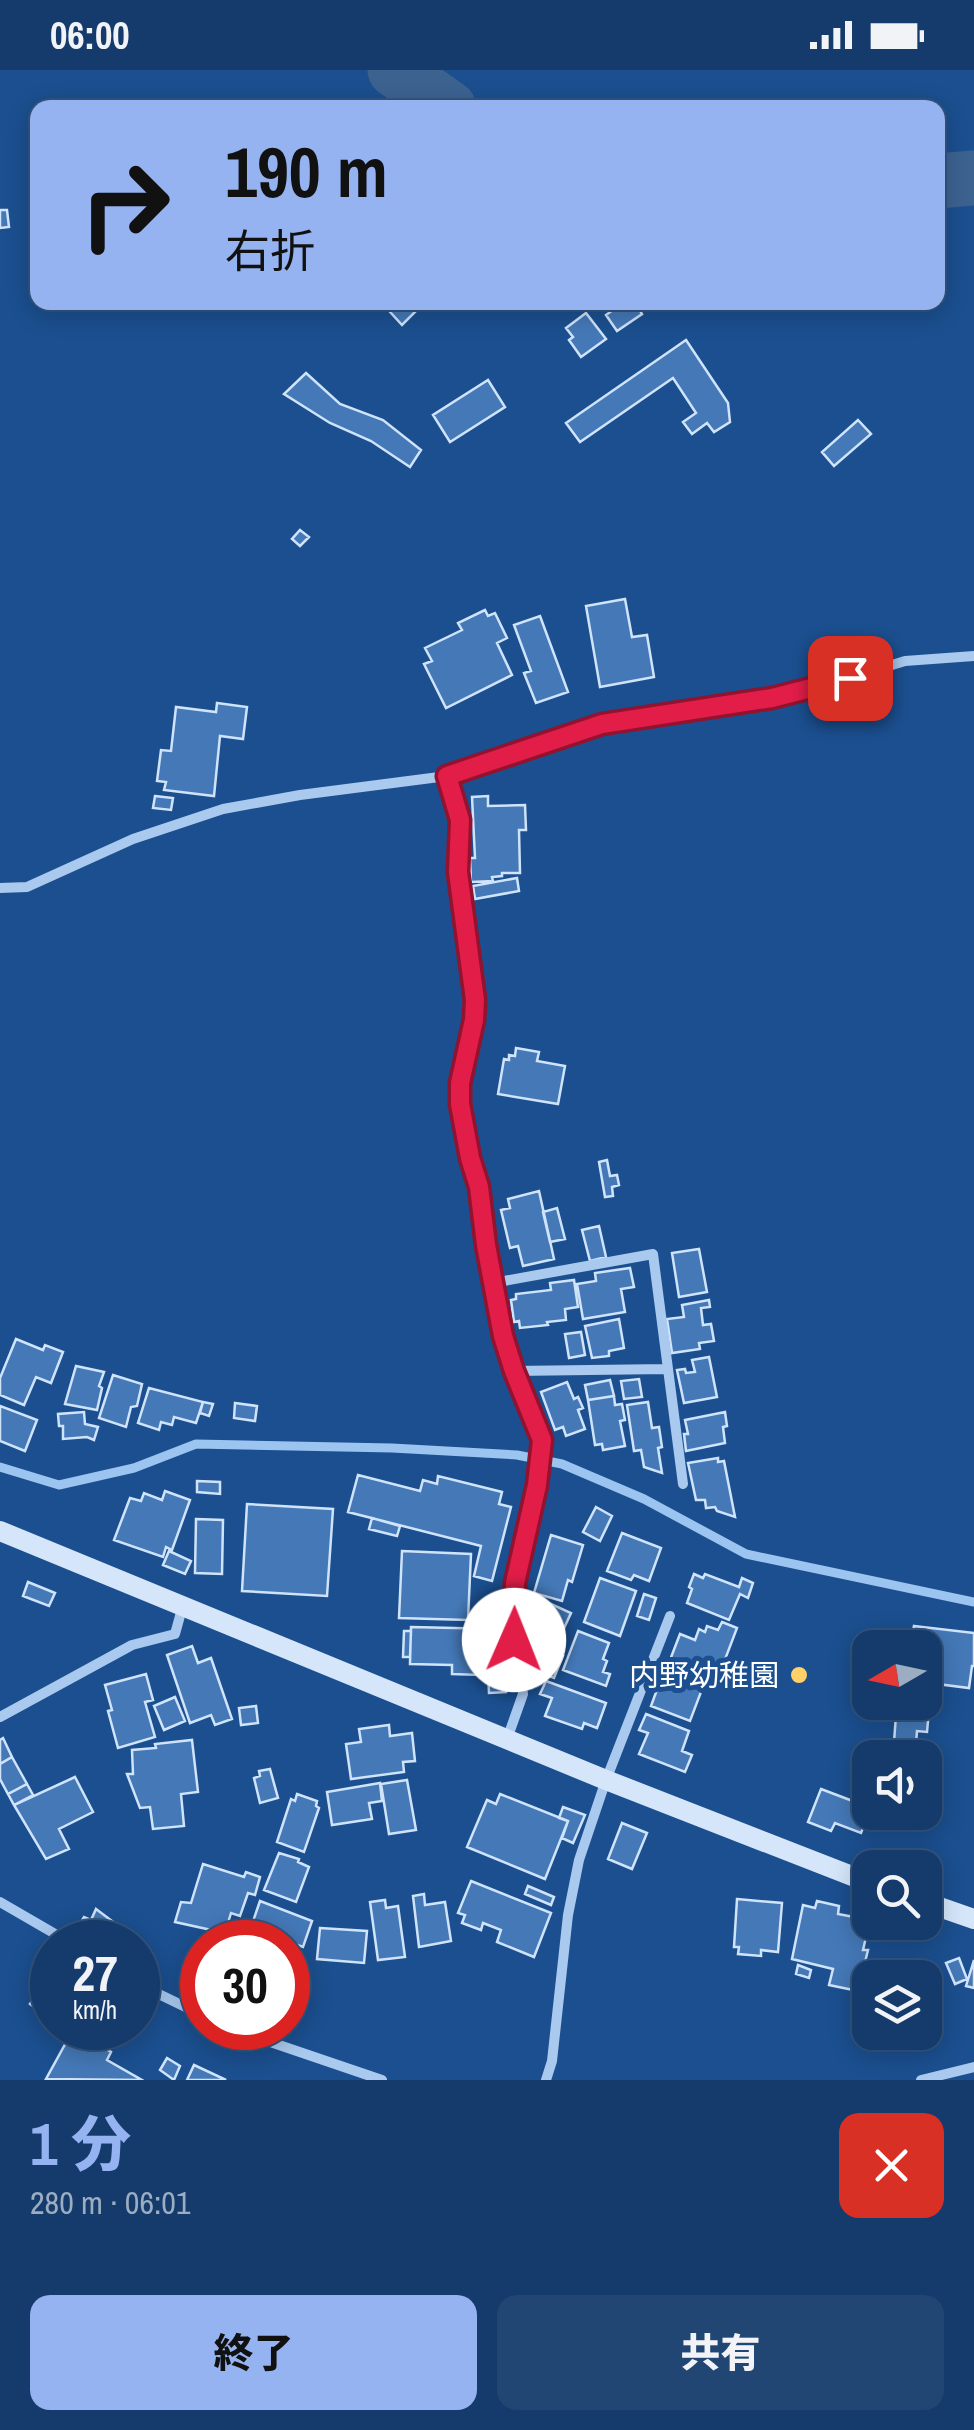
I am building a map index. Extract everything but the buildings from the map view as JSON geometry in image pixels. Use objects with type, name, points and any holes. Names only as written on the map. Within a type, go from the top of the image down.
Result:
[{"type":"street","points":[[0,888],[27,887],[133,840],[223,809],[447,776],[602,724],[772,698],[905,661],[974,656]]},
{"type":"street","points":[[447,776],[460,820],[458,872],[475,1000],[460,1104],[479,1187],[503,1336],[542,1440],[537,1485],[515,1583],[514,1640],[522,1694],[507,1739]]},
{"type":"street","points":[[493,1283],[654,1254],[683,1484]]},
{"type":"street","points":[[514,1371],[667,1370]]},
{"type":"street","points":[[0,1531],[606,1780],[852,1876]]},
{"type":"street","points":[[0,1717],[132,1645],[175,1634],[183,1604]]},
{"type":"street","points":[[546,2080],[552,2061],[568,1915],[579,1860],[670,1616]]},
{"type":"street","points":[[0,1902],[31,1920]]},
{"type":"street","points":[[942,1908],[974,1919]]},
{"type":"street","points":[[294,2050],[382,2080]]},
{"type":"street","points":[[921,2080],[974,2067]]},
{"type":"waterway","points":[[395,70],[438,100]]},
{"type":"waterway","points":[[945,180],[974,178]]},
{"type":"waterway","points":[[0,1467],[59,1485],[134,1468],[196,1444],[517,1455],[562,1464],[644,1499],[746,1554],[974,1602]]},
{"type":"place","name":"内野幼稚園","points":[[799,1675]]},
{"type":"route","points":[[514,1640],[515,1583],[537,1485],[542,1440],[503,1336],[479,1187],[460,1104],[475,1000],[458,872],[460,820],[447,776],[602,724],[772,698],[850,678]]}]
